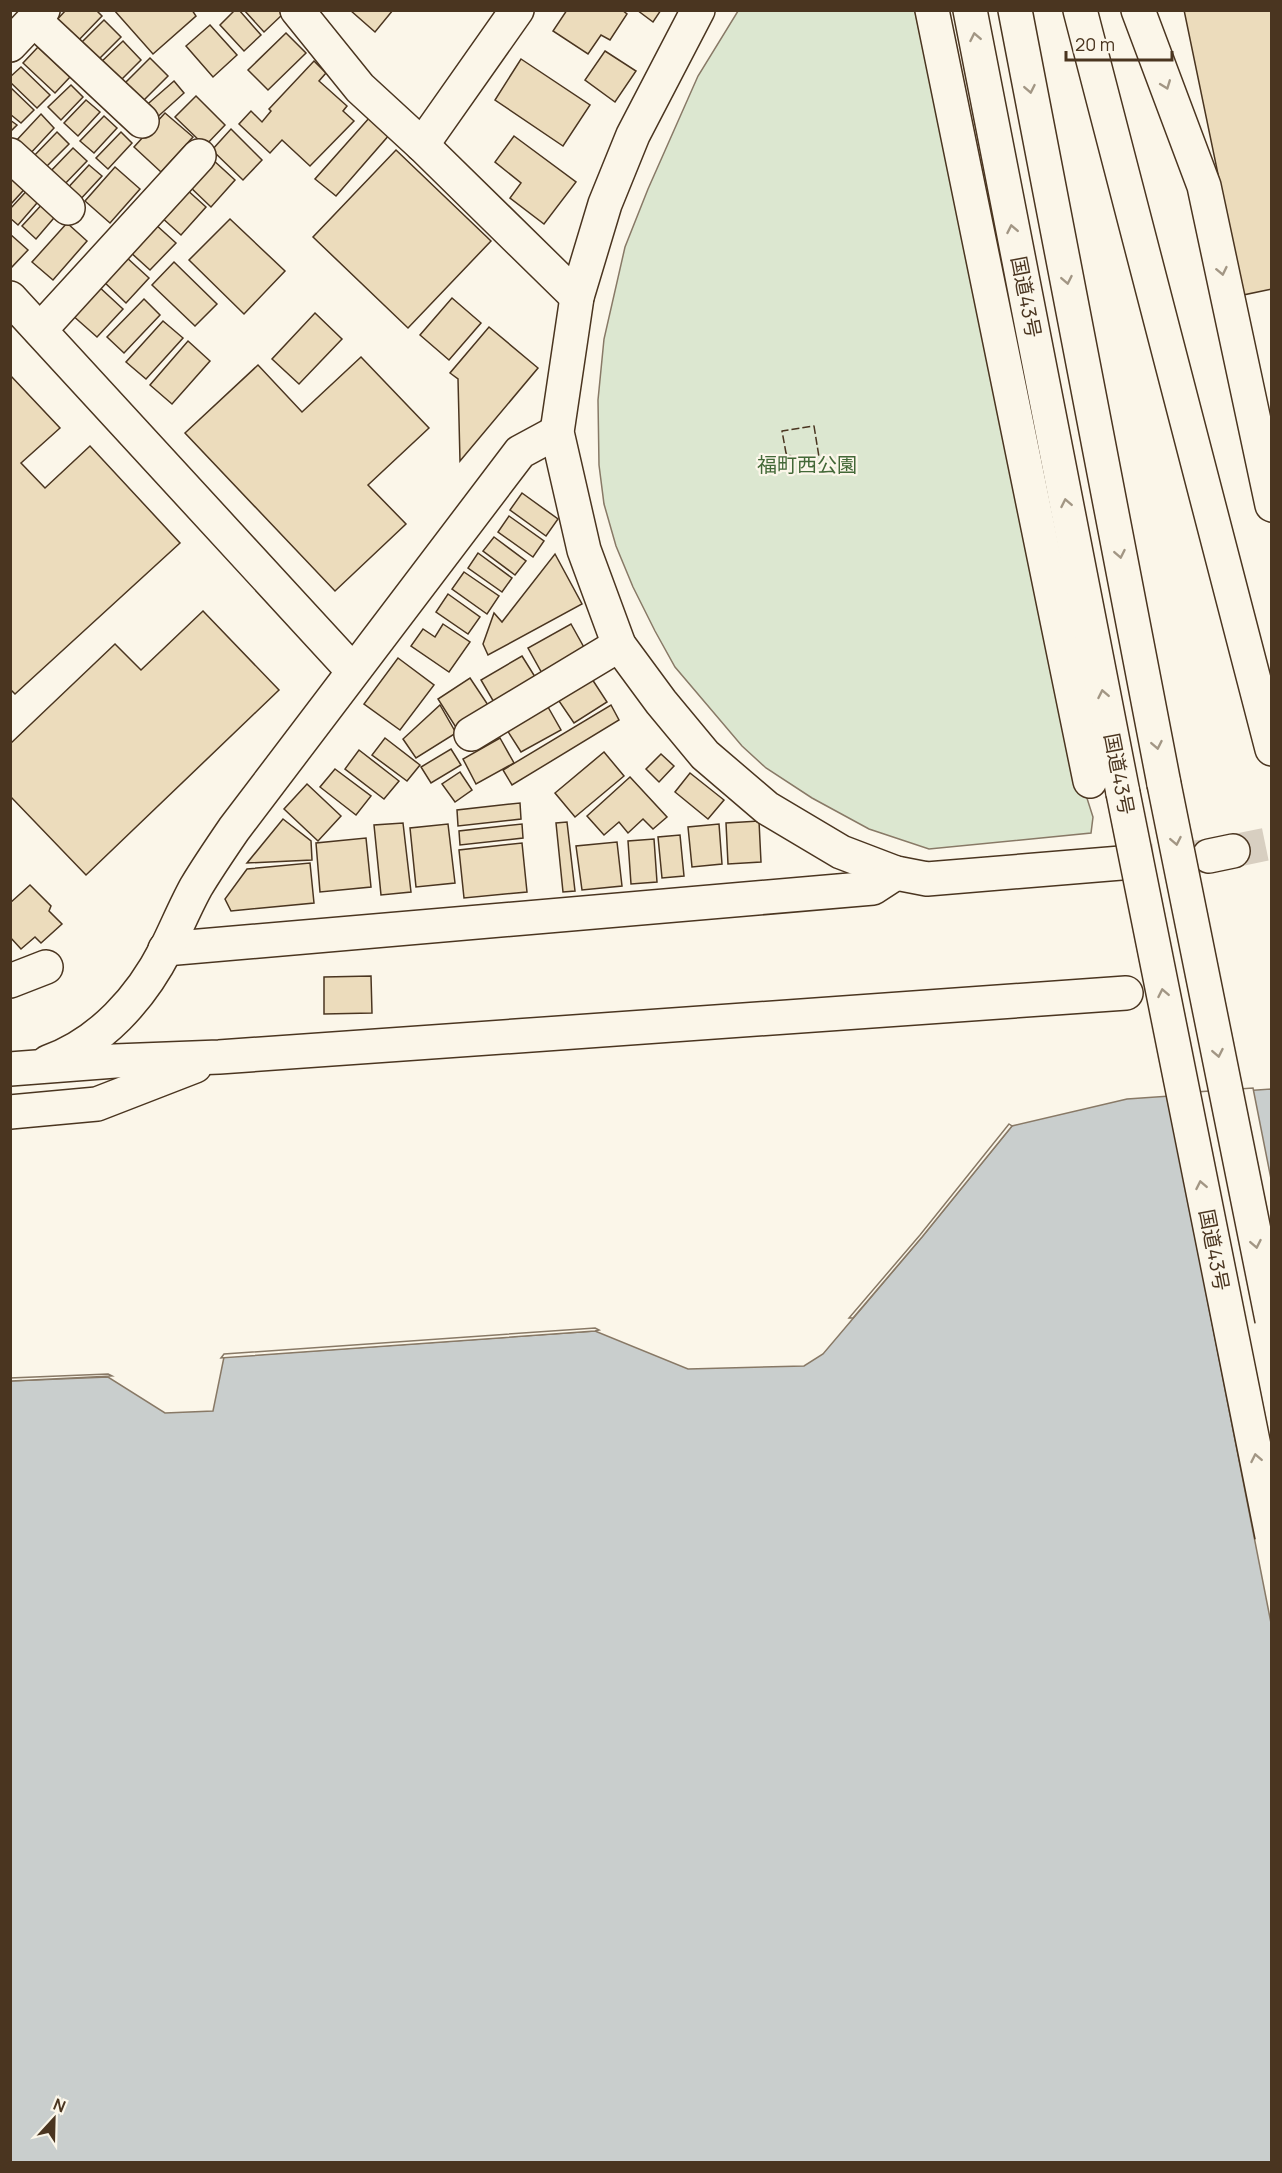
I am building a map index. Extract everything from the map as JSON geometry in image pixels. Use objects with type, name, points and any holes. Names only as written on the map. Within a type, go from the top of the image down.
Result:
[{"type":"main road","points":[[422,145],[518,10]]},
{"type":"main road","points":[[698,10],[633,135],[605,204],[578,297],[557,432],[584,550],[619,645],[661,702],[705,755],[767,808],[841,852],[896,873],[927,879],[1121,864]]},
{"type":"main road","points":[[932,10],[1090,781]]},
{"type":"main road","name":"国道43号","points":[[970,10],[1125,804],[1272,1536]]},
{"type":"main road","points":[[1015,10],[1164,784],[1272,1320]]},
{"type":"main road","points":[[1080,10],[1272,749]]},
{"type":"main road","points":[[1138,10],[1204,186],[1272,504]]},
{"type":"main road","points":[[303,13],[360,88],[578,297]]},
{"type":"main road","points":[[10,45],[38,15],[142,121]]},
{"type":"main road","points":[[10,155],[68,208]]},
{"type":"main road","points":[[40,330],[200,156]]},
{"type":"main road","points":[[10,298],[353,671]]},
{"type":"main road","points":[[21,1069],[73,1050],[111,1023],[142,989],[165,950],[196,887],[214,858],[353,671],[520,452],[557,432]]},
{"type":"main road","points":[[471,735],[619,645]]},
{"type":"main road","points":[[165,950],[873,888],[896,873]]},
{"type":"main road","points":[[10,981],[46,967]]},
{"type":"main road","points":[[21,1069],[1126,993]]},
{"type":"main road","points":[[10,1112],[97,1104],[219,1057]]},
{"type":"green space","name":"福町西公園","points":[[738,11],[915,11],[1078,770],[1093,817],[1091,833],[929,849],[869,829],[812,798],[766,768],[742,746],[675,667],[633,587],[616,546],[604,504],[599,465],[598,400],[604,339],[625,247],[648,189],[698,76]]},
{"type":"shaded area","points":[[1271,1089],[1271,2162],[11,2162],[10,1381],[108,1377],[165,1413],[213,1411],[224,1357],[595,1331],[688,1369],[804,1366],[823,1354],[1012,1126],[1127,1099]]},
{"type":"pier","points":[[1253,1088],[1272,1184],[1271,1623],[1167,1094]]},
{"type":"pier","points":[[1009,1124],[1012,1126],[922,1237],[853,1318],[849,1318],[920,1235]]},
{"type":"pier","points":[[595,1328],[599,1330],[221,1358],[224,1354]]},
{"type":"pier","points":[[108,1374],[112,1376],[11,1381],[10,1378]]},
{"type":"building","points":[[66,10],[96,10],[102,16],[75,44],[53,24]]},
{"type":"building","points":[[114,10],[192,10],[196,16],[153,54]]},
{"type":"building","points":[[235,10],[239,10],[261,35],[244,51],[220,25]]},
{"type":"building","points":[[244,10],[280,10],[283,14],[264,32]]},
{"type":"building","points":[[350,10],[393,10],[375,32]]},
{"type":"building","points":[[567,10],[622,10],[627,14],[610,40],[601,35],[588,54],[553,31]]},
{"type":"building","points":[[637,10],[661,10],[653,22]]},
{"type":"building","points":[[1184,10],[1272,10],[1272,289],[1243,295]]},
{"type":"building","points":[[104,20],[121,37],[94,64],[77,47]]},
{"type":"building","points":[[210,25],[237,55],[213,77],[186,46]]},
{"type":"building","points":[[286,33],[306,53],[268,90],[248,70]]},
{"type":"building","points":[[123,41],[141,60],[116,85],[97,66]]},
{"type":"building","points":[[38,47],[70,77],[55,93],[23,63]]},
{"type":"building","points":[[605,51],[636,71],[615,102],[585,80]]},
{"type":"building","points":[[150,58],[168,76],[137,107],[119,89]]},
{"type":"building","points":[[521,59],[590,105],[563,146],[495,100]]},
{"type":"building","points":[[314,61],[326,73],[319,81],[347,106],[343,111],[354,121],[310,166],[282,140],[270,153],[239,124],[251,111],[262,122],[271,111],[269,109]]},
{"type":"building","points":[[21,67],[50,95],[37,108],[10,82],[10,77]]},
{"type":"building","points":[[174,81],[184,93],[153,121],[142,109]]},
{"type":"building","points":[[71,85],[83,97],[61,120],[48,107]]},
{"type":"building","points":[[10,87],[34,110],[21,123],[10,114]]},
{"type":"building","points":[[196,96],[225,125],[205,146],[175,117]]},
{"type":"building","points":[[86,100],[100,112],[78,136],[64,123]]},
{"type":"building","points":[[165,113],[193,137],[161,172],[134,147]]},
{"type":"building","points":[[41,114],[54,128],[29,155],[15,142]]},
{"type":"building","points":[[104,116],[117,128],[94,153],[80,141]]},
{"type":"building","points":[[370,117],[390,134],[336,196],[315,179]]},
{"type":"building","points":[[10,120],[17,125],[10,132]]},
{"type":"building","points":[[231,129],[262,160],[243,180],[212,150]]},
{"type":"building","points":[[57,132],[69,144],[43,170],[31,159]]},
{"type":"building","points":[[121,132],[132,143],[108,169],[96,158]]},
{"type":"building","points":[[514,136],[576,182],[544,224],[510,198],[521,183],[495,162]]},
{"type":"building","points":[[73,148],[87,161],[61,188],[47,175]]},
{"type":"building","points":[[396,150],[491,241],[408,328],[313,237]]},
{"type":"building","points":[[212,159],[235,180],[211,207],[188,185]]},
{"type":"building","points":[[89,165],[102,176],[77,203],[64,192]]},
{"type":"building","points":[[115,167],[140,189],[110,223],[85,201]]},
{"type":"building","points":[[18,171],[31,182],[10,205],[10,179]]},
{"type":"building","points":[[32,185],[43,196],[18,225],[10,218],[10,209]]},
{"type":"building","points":[[185,188],[206,207],[181,235],[160,216]]},
{"type":"building","points":[[46,200],[59,212],[36,239],[22,226]]},
{"type":"building","points":[[230,219],[285,271],[244,314],[189,260]]},
{"type":"building","points":[[67,223],[87,241],[53,280],[32,262]]},
{"type":"building","points":[[155,224],[176,243],[150,270],[129,251]]},
{"type":"building","points":[[10,234],[28,250],[10,269]]},
{"type":"building","points":[[125,256],[149,278],[126,303],[102,280]]},
{"type":"building","points":[[174,262],[217,304],[195,326],[152,285]]},
{"type":"building","points":[[97,285],[123,309],[97,337],[71,314]]},
{"type":"building","points":[[452,298],[481,323],[449,360],[420,335]]},
{"type":"building","points":[[144,299],[160,315],[124,353],[107,337]]},
{"type":"building","points":[[315,313],[342,339],[299,384],[272,359]]},
{"type":"building","points":[[163,321],[183,338],[146,379],[126,362]]},
{"type":"building","points":[[489,327],[538,368],[460,461],[458,379],[450,373]]},
{"type":"building","points":[[188,341],[210,361],[172,404],[150,385]]},
{"type":"building","points":[[361,357],[429,428],[368,485],[406,524],[335,591],[185,433],[258,365],[302,412]]},
{"type":"building","points":[[10,375],[60,428],[21,463],[45,488],[90,446],[180,543],[15,694],[10,689]]},
{"type":"building","points":[[522,493],[558,519],[546,536],[510,510]]},
{"type":"building","points":[[509,516],[544,541],[533,557],[498,532]]},
{"type":"building","points":[[494,537],[526,561],[515,575],[483,551]]},
{"type":"building","points":[[478,553],[512,578],[502,592],[468,568]]},
{"type":"building","points":[[555,554],[582,604],[488,655],[483,644],[494,613],[502,622]]},
{"type":"building","points":[[464,572],[499,596],[487,614],[452,589]]},
{"type":"building","points":[[448,594],[480,617],[468,634],[436,612]]},
{"type":"building","points":[[203,611],[279,690],[86,875],[10,796],[10,744],[115,644],[141,670]]},
{"type":"building","points":[[443,624],[470,642],[449,672],[411,646],[423,629],[435,637]]},
{"type":"building","points":[[571,624],[586,651],[543,675],[528,648]]},
{"type":"building","points":[[522,656],[537,680],[495,704],[481,680]]},
{"type":"building","points":[[398,658],[434,685],[400,730],[364,704]]},
{"type":"building","points":[[470,678],[490,708],[457,729],[438,699]]},
{"type":"building","points":[[592,679],[607,702],[574,723],[559,701]]},
{"type":"building","points":[[440,705],[456,733],[416,758],[403,739]]},
{"type":"building","points":[[611,705],[619,720],[512,785],[503,770]]},
{"type":"building","points":[[548,707],[561,730],[521,752],[507,730]]},
{"type":"building","points":[[385,738],[420,765],[407,781],[372,755]]},
{"type":"building","points":[[500,738],[514,763],[476,784],[463,759]]},
{"type":"building","points":[[451,749],[461,765],[431,783],[421,767]]},
{"type":"building","points":[[359,750],[399,781],[384,799],[345,769]]},
{"type":"building","points":[[604,752],[624,776],[575,817],[555,793]]},
{"type":"building","points":[[661,754],[674,766],[659,782],[646,769]]},
{"type":"building","points":[[335,769],[371,796],[356,815],[320,787]]},
{"type":"building","points":[[460,772],[472,790],[455,802],[442,784]]},
{"type":"building","points":[[690,773],[724,800],[708,819],[675,792]]},
{"type":"building","points":[[630,777],[667,817],[653,829],[643,819],[628,833],[619,822],[604,835],[587,816]]},
{"type":"building","points":[[307,784],[341,816],[318,841],[284,809]]},
{"type":"building","points":[[520,803],[521,819],[458,826],[457,810]]},
{"type":"building","points":[[283,819],[311,841],[312,860],[247,863]]},
{"type":"building","points":[[759,821],[761,862],[728,864],[726,823]]},
{"type":"building","points":[[567,822],[575,891],[563,892],[556,823]]},
{"type":"building","points":[[403,823],[411,892],[381,895],[374,825]]},
{"type":"building","points":[[448,824],[455,883],[416,887],[410,828]]},
{"type":"building","points":[[522,824],[523,838],[460,845],[459,831]]},
{"type":"building","points":[[719,824],[722,864],[692,867],[688,827]]},
{"type":"building","points":[[680,835],[684,876],[662,878],[658,837]]},
{"type":"building","points":[[366,838],[371,887],[320,892],[316,843]]},
{"type":"building","points":[[654,839],[657,882],[631,884],[628,841]]},
{"type":"building","points":[[617,842],[622,886],[582,890],[576,846]]},
{"type":"building","points":[[522,843],[527,892],[464,898],[459,850]]},
{"type":"building","points":[[310,863],[314,903],[231,911],[225,899],[247,869]]},
{"type":"building","points":[[30,885],[51,906],[49,911],[62,924],[41,943],[35,937],[21,949],[10,937],[10,903]]},
{"type":"building","points":[[371,976],[372,1013],[324,1014],[324,977]]},
{"type":"tunnel","points":[[1233,851],[1272,843]]},
{"type":"tunnel","points":[[1121,863],[1206,856]]},
{"type":"fence","points":[[814,426],[819,457],[799,461],[786,453],[782,431],[814,426]]}]
